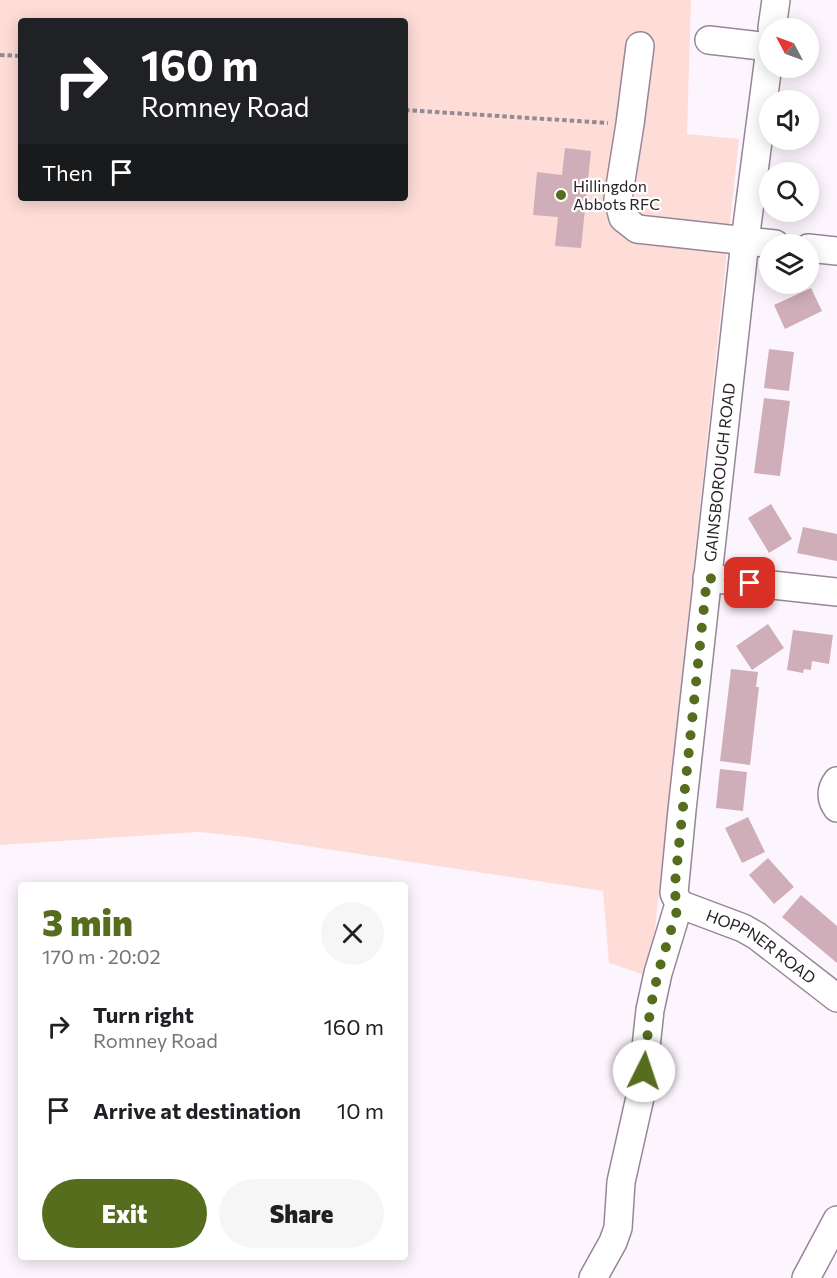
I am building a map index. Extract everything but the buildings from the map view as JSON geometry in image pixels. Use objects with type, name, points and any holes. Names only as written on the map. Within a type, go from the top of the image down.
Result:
[{"type":"street","points":[[773,18],[776,0]]},
{"type":"street","points":[[709,40],[759,47]]},
{"type":"street","points":[[640,46],[618,200],[623,218],[637,230],[759,243]]},
{"type":"street","name":"GAINSBOROUGH ROAD","points":[[593,1278],[618,1228],[621,1182],[641,1093],[650,1010],[658,973],[679,904],[674,893],[707,578],[766,78]]},
{"type":"street","points":[[819,249],[837,251]]},
{"type":"street","points":[[707,578],[837,592]]},
{"type":"street","points":[[837,781],[832,792],[833,802],[837,808]]},
{"type":"street","name":"HOPPNER ROAD","points":[[679,904],[743,928],[757,936],[837,998]]},
{"type":"street","points":[[806,1278],[837,1220]]},
{"type":"path","points":[[0,55],[18,56]]},
{"type":"path","points":[[408,110],[630,124]]},
{"type":"shaded area","points":[[0,0],[691,0],[687,134],[739,139],[650,977],[609,963],[603,891],[247,837],[198,832],[0,845]]},
{"type":"place","name":"Hillingdon Abbots RFC","points":[[561,195]]},
{"type":"route","points":[[644,1071],[650,1010],[658,973],[679,904],[674,893],[707,578],[750,583]]}]
